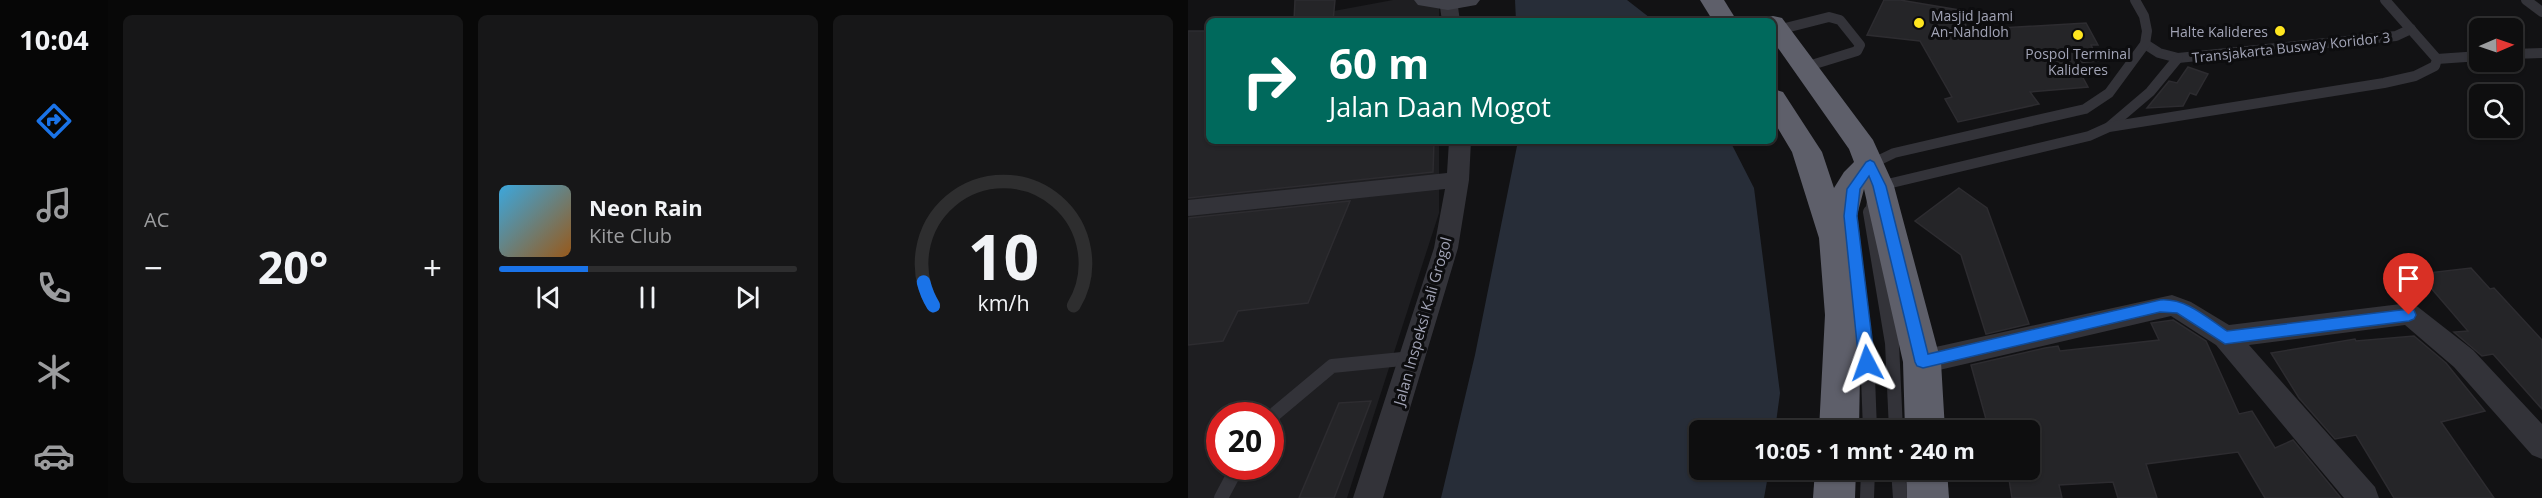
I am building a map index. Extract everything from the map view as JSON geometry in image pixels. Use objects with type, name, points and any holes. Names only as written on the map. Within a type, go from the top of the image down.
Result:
[{"type":"highway","points":[[1712,0],[1723,18]]},
{"type":"highway","points":[[1776,27],[1863,147],[1867,175],[1923,362],[1925,420]]},
{"type":"highway","points":[[1776,103],[1807,152],[1835,238],[1843,315],[1839,420]]},
{"type":"highway","points":[[1807,152],[1833,159],[1867,175]]},
{"type":"highway","points":[[1835,238],[1846,195],[1867,175]]},
{"type":"highway","points":[[1834,498],[1835,480]]},
{"type":"highway","points":[[1927,480],[1928,498]]},
{"type":"street","name":"Jalan Inspeksi Kali Grogol","points":[[1368,498],[1446,248],[1458,180],[1460,144]]},
{"type":"street","points":[[1188,208],[1458,180]]},
{"type":"street","points":[[1923,362],[2172,305],[2225,337],[2364,498]]},
{"type":"street","points":[[2225,337],[2409,315],[2435,331],[2456,349],[2542,445]]},
{"type":"lane","points":[[1870,420],[1866,344],[1852,244],[1851,216],[1854,189],[1894,153],[2085,109],[2109,93],[2145,44],[2147,31],[2144,16],[2135,0]]},
{"type":"lane","name":"Transjakarta Busway Koridor 3","points":[[2145,44],[2159,53],[2178,58],[2396,36],[2411,29],[2385,0]]},
{"type":"lane","points":[[2526,0],[2542,12]]},
{"type":"lane","points":[[1776,20],[1829,17],[1840,20],[1860,45],[1857,51],[1805,67]]},
{"type":"lane","points":[[2411,29],[2437,58]]},
{"type":"lane","points":[[2523,54],[2542,53]]},
{"type":"lane","points":[[2437,58],[2469,57]]},
{"type":"lane","points":[[2109,127],[2150,92],[2178,58]]},
{"type":"lane","points":[[1867,175],[2089,136],[2109,127],[2384,84],[2428,71],[2435,66],[2437,58]]},
{"type":"lane","points":[[1867,175],[1872,200],[1870,215],[1872,238],[1886,301],[1892,343],[1896,420]]},
{"type":"lane","points":[[1284,405],[1332,366],[1412,358]]},
{"type":"lane","points":[[1221,498],[1231,480]]},
{"type":"lane","points":[[1867,498],[1868,480]]},
{"type":"lane","points":[[1899,480],[1900,498]]},
{"type":"shaded area","points":[[1393,0],[1439,0],[1439,18],[1296,18]]},
{"type":"shaded area","points":[[1515,0],[1627,0],[1650,18],[1516,18]]},
{"type":"shaded area","points":[[1188,37],[1206,126],[1206,144],[1439,144],[1439,213],[1347,498],[1188,498]]},
{"type":"shaded area","points":[[1517,144],[1732,144],[1754,188],[1780,393],[1776,420],[1689,420],[1689,480],[1767,480],[1764,498],[1441,498],[1475,355]]},
{"type":"building","points":[[1295,0],[1335,0],[1333,18],[1294,18]]},
{"type":"building","points":[[1884,0],[1900,0],[1965,11],[1966,30],[2086,23],[2098,45],[2091,45],[2099,61],[2075,63],[2088,87],[2030,92],[2039,104],[1958,122],[1945,99],[1952,97],[1920,41],[1867,35]]},
{"type":"building","points":[[1188,31],[1206,31],[1206,144],[1434,144],[1433,172],[1188,198]]},
{"type":"building","points":[[2188,67],[2208,74],[2196,95],[2190,93],[2183,106],[2147,108],[2169,81],[2177,83]]},
{"type":"building","points":[[1959,188],[1987,208],[2029,324],[1986,334],[1961,255],[1915,221]]},
{"type":"building","points":[[1350,201],[1308,303],[1238,311],[1223,341],[1188,345],[1188,218]]},
{"type":"building","points":[[2471,268],[2490,289],[2494,288],[2542,340],[2542,409],[2493,354],[2482,356],[2454,332],[2468,331],[2419,274]]},
{"type":"building","points":[[2173,320],[2206,341],[2239,414],[2252,411],[2275,448],[2293,440],[2341,498],[2265,498],[2238,452],[2146,464],[2157,498],[2118,498],[2113,482],[2059,485],[2062,498],[2012,498],[2009,480],[2040,480],[2040,420],[1986,420],[1971,365],[2058,346],[2060,351],[2159,340],[2151,323]]},
{"type":"building","points":[[2414,336],[2446,363],[2485,411],[2441,422],[2494,498],[2394,498],[2356,435],[2335,439],[2299,398],[2271,353],[2355,339],[2356,341]]},
{"type":"building","points":[[1371,401],[1334,498],[1299,498],[1339,403]]},
{"type":"place","name":"Masjid Jaami An-Nahdloh","points":[[1919,23]]},
{"type":"place","name":"Halte Kalideres","points":[[2280,31]]},
{"type":"place","name":"Pospol Terminal Kalideres","points":[[2078,35]]},
{"type":"route","points":[[1867,363],[1852,244],[1851,216],[1854,189],[1870,165],[1880,186],[1923,362],[2160,306],[2172,305],[2182,309],[2225,337],[2409,315]]}]
